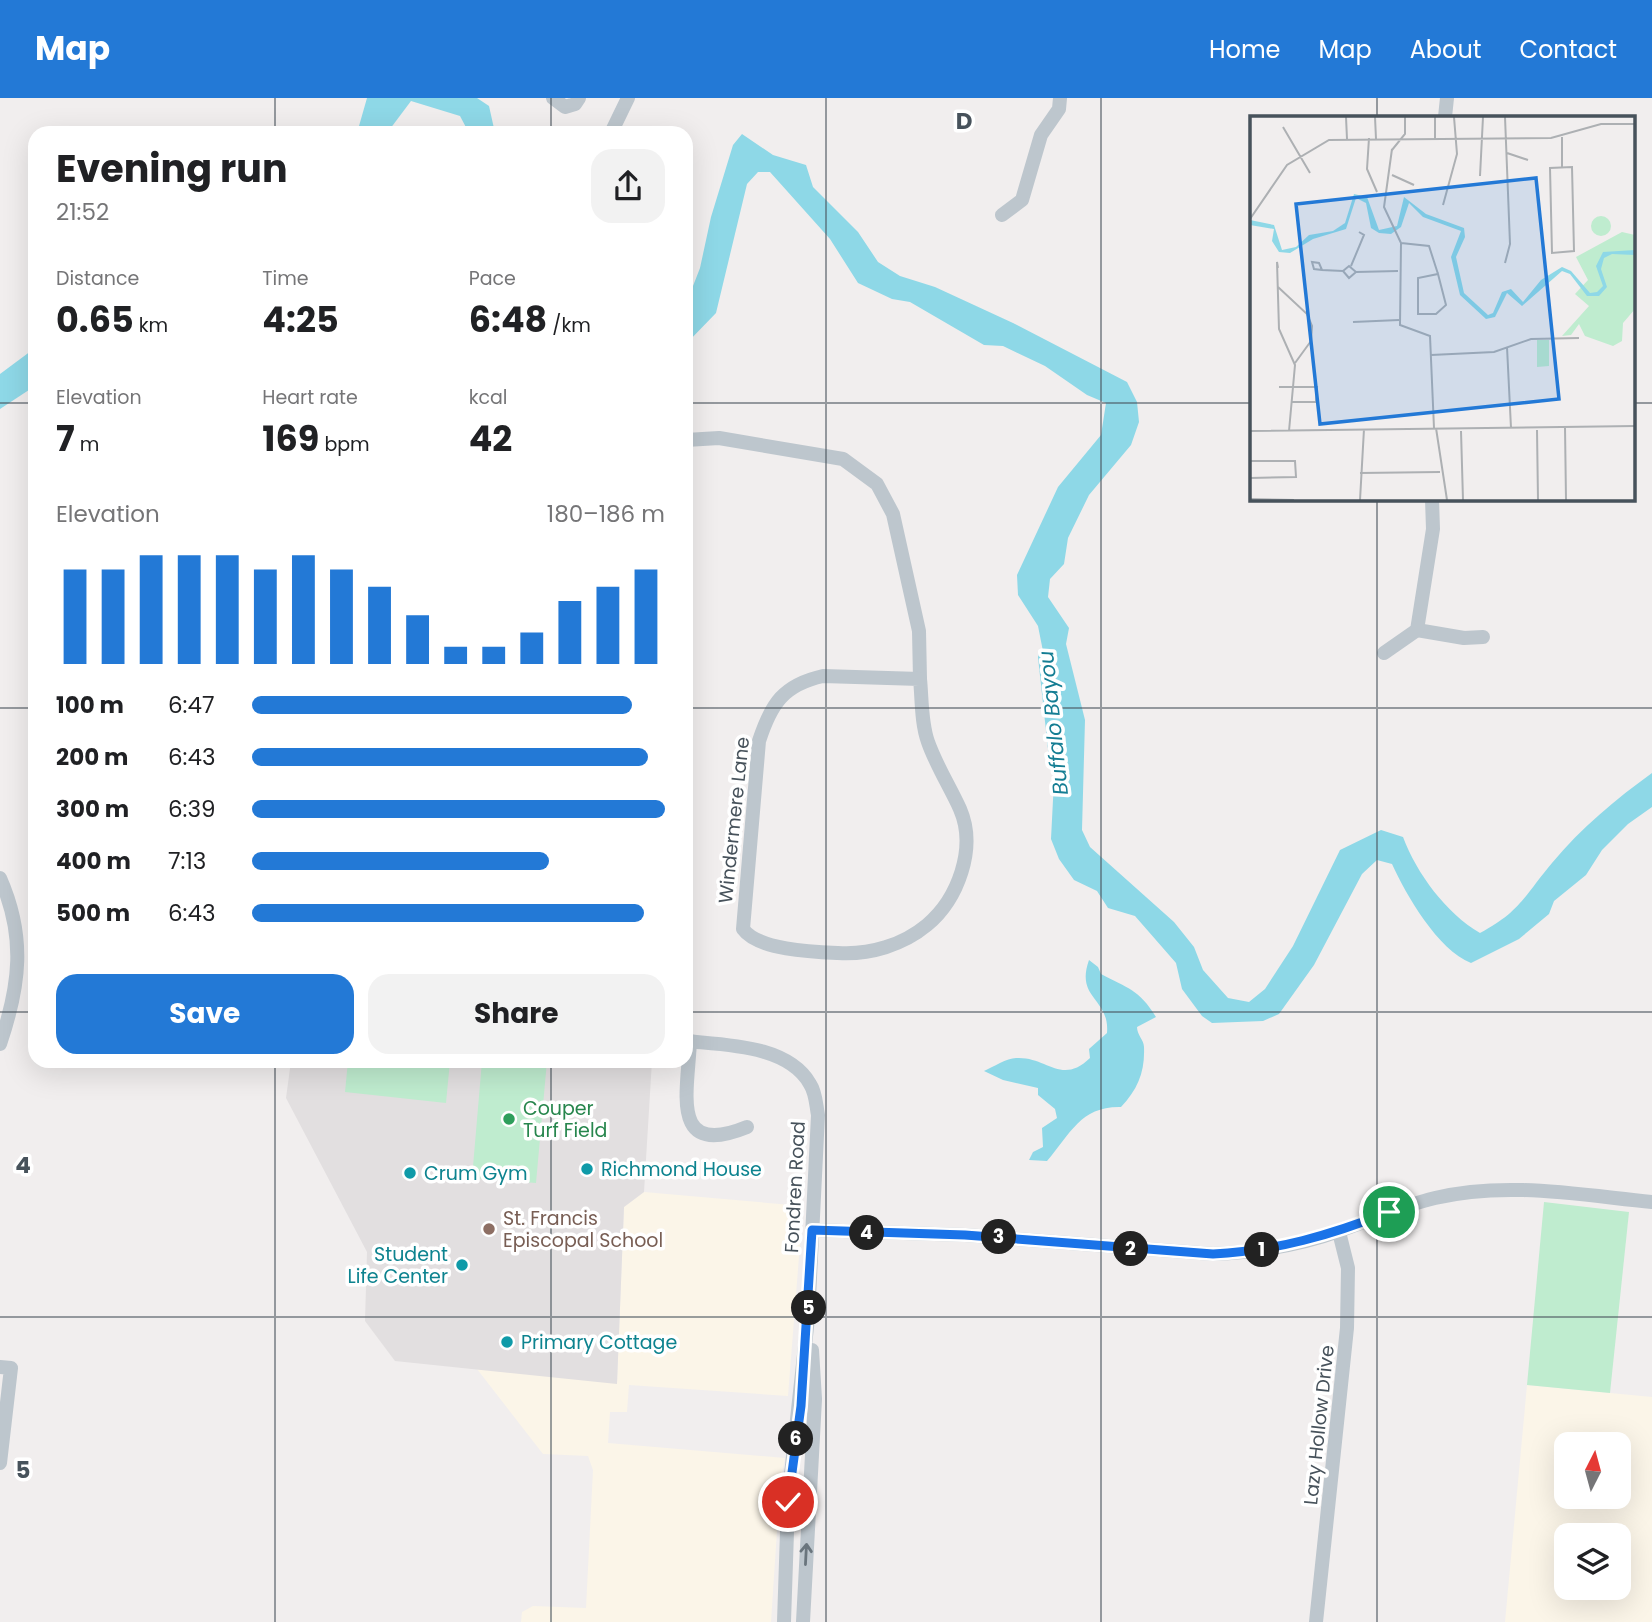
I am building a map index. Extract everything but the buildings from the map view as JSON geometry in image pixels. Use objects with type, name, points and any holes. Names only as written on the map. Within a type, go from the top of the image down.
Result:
[{"type":"street","points":[[553,98],[565,107],[575,104],[579,98]]},
{"type":"street","points":[[614,126],[628,98]]},
{"type":"street","points":[[1002,215],[1022,200],[1041,135],[1059,109],[1060,98]]},
{"type":"street","points":[[1445,116],[1447,98]]},
{"type":"street","name":"Windermere Lane","points":[[693,440],[719,438],[843,459],[877,484],[893,514],[919,631],[920,679],[927,740],[961,811],[965,839],[964,867],[950,900],[914,936],[877,950],[841,953],[785,948],[750,937],[742,923],[759,741],[778,697],[806,680],[822,676],[920,679]]},
{"type":"street","points":[[1384,653],[1416,630],[1433,529],[1432,500]]},
{"type":"street","points":[[1416,630],[1464,638],[1483,637]]},
{"type":"street","points":[[0,878],[8,895],[19,948],[14,1002],[0,1044]]},
{"type":"street","name":"Fondren Road","points":[[693,1042],[767,1053],[792,1066],[810,1083],[818,1115],[808,1318],[788,1502],[784,1622]]},
{"type":"street","points":[[688,1068],[687,1114],[695,1130],[708,1137],[747,1127]]},
{"type":"street","points":[[812,1230],[965,1235],[1213,1254],[1273,1248],[1339,1231],[1421,1202],[1479,1191],[1529,1189],[1652,1202]]},
{"type":"street","name":"Lazy Hollow Drive","points":[[1317,1622],[1348,1328],[1348,1268],[1339,1231]]},
{"type":"street","name":"Fondren Road","points":[[803,1622],[815,1399],[808,1318]]},
{"type":"street","points":[[0,1367],[11,1368],[0,1463]]},
{"type":"shaded area","name":"St. Francis Episcopal School","points":[[290,1068],[652,1068],[644,1192],[624,1207],[617,1384],[395,1361],[365,1321],[367,1252],[286,1098]]},
{"type":"shaded area","points":[[644,1192],[803,1206],[788,1396],[629,1385],[627,1412],[610,1412],[608,1443],[785,1458],[780,1485],[771,1622],[521,1622],[522,1612],[533,1606],[586,1608],[593,1470],[588,1456],[543,1454],[477,1369],[617,1383],[624,1207]]},
{"type":"shaded area","points":[[1527,1385],[1652,1397],[1652,1622],[1505,1622]]},
{"type":"green space","points":[[347,1068],[449,1068],[446,1103],[345,1092]]},
{"type":"green space","name":"Couper Turf Field","points":[[481,1068],[546,1068],[536,1183],[472,1178]]},
{"type":"green space","points":[[1544,1202],[1629,1212],[1610,1393],[1527,1385]]},
{"type":"water","points":[[367,98],[477,98],[489,106],[493,126],[465,126],[460,116],[411,101],[392,126],[359,126]]},
{"type":"water","points":[[742,134],[773,155],[806,165],[813,187],[858,232],[878,262],[900,276],[935,287],[1013,323],[1127,382],[1137,402],[1139,422],[1131,445],[1089,495],[1068,538],[1064,564],[1050,579],[1048,597],[1069,628],[1066,644],[1085,720],[1082,830],[1090,847],[1174,922],[1194,947],[1203,970],[1228,998],[1249,1002],[1265,989],[1293,946],[1340,850],[1381,830],[1403,837],[1416,865],[1444,904],[1480,933],[1513,910],[1587,826],[1652,773],[1652,807],[1628,824],[1602,850],[1586,875],[1554,901],[1549,914],[1519,939],[1471,963],[1435,934],[1414,906],[1392,864],[1377,860],[1362,874],[1314,965],[1279,1014],[1263,1021],[1212,1023],[1202,1016],[1182,989],[1176,963],[1135,916],[1108,908],[1097,891],[1074,880],[1059,859],[1051,839],[1057,722],[1038,626],[1018,595],[1017,575],[1058,487],[1101,435],[1106,403],[1087,395],[1045,366],[1003,346],[984,345],[910,302],[892,299],[858,283],[830,239],[770,172],[758,172],[747,184],[716,313],[693,337],[693,286],[733,145]]},
{"type":"water","points":[[28,353],[28,391],[0,409],[0,374]]},
{"type":"water","points":[[1089,960],[1098,967],[1101,974],[1125,986],[1144,1000],[1156,1017],[1137,1027],[1144,1047],[1142,1072],[1132,1094],[1121,1107],[1107,1108],[1086,1116],[1070,1131],[1047,1161],[1029,1160],[1033,1152],[1043,1147],[1042,1128],[1057,1118],[1055,1109],[1038,1095],[1038,1088],[1003,1080],[984,1071],[1012,1058],[1071,1070],[1090,1058],[1089,1049],[1107,1033],[1107,1021],[1086,983]]},
{"type":"waterway","name":"Buffalo Bayou","points":[[1046,657],[1058,767]]},
{"type":"place","name":"Couper Turf Field","points":[[509,1119]]},
{"type":"place","name":"Richmond House","points":[[587,1169]]},
{"type":"place","name":"Crum Gym","points":[[410,1173]]},
{"type":"place","name":"St. Francis Episcopal School","points":[[489,1229]]},
{"type":"place","name":"Student Life Center","points":[[462,1265]]},
{"type":"place","name":"Primary Cottage","points":[[507,1342]]},
{"type":"route","points":[[788,1502],[801,1406],[812,1230],[965,1235],[1213,1254],[1245,1253],[1305,1242],[1389,1212]]}]
